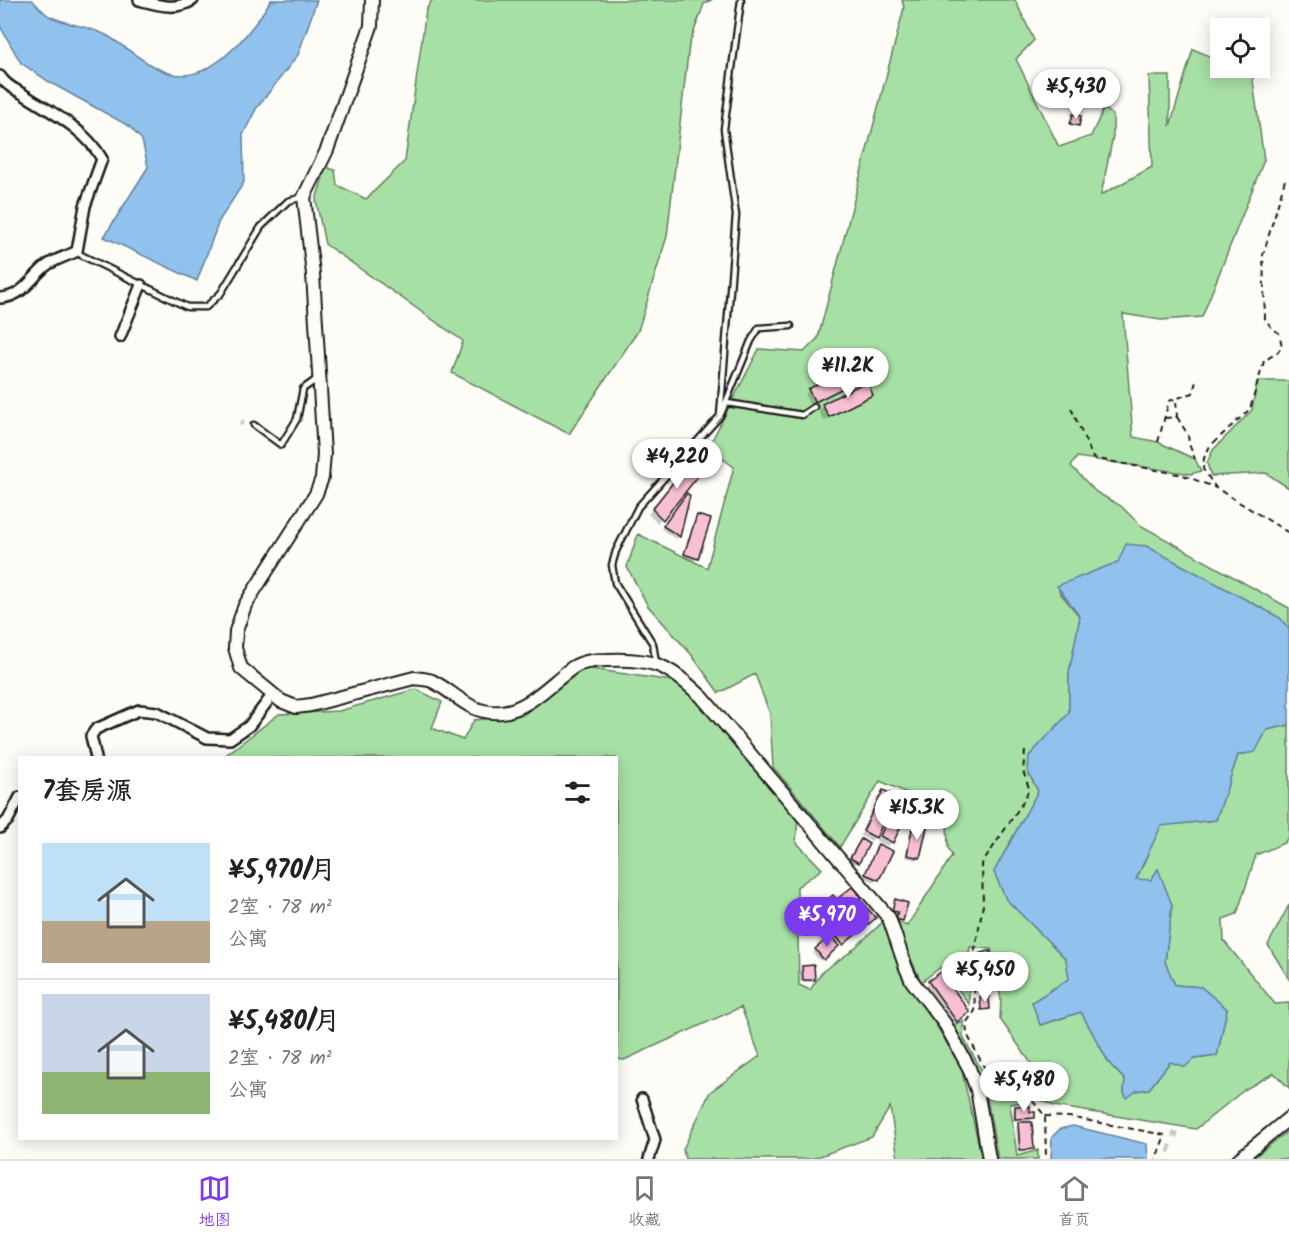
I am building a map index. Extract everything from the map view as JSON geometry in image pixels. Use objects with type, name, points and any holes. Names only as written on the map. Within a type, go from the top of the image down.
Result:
[{"type":"street","points":[[140,0],[173,7],[186,5],[193,0]]},
{"type":"street","points":[[372,0],[371,26],[327,150],[304,197],[313,274],[324,454],[322,478],[316,495],[245,605],[236,631],[235,648],[242,668],[281,701],[296,707],[414,678],[431,680],[466,705],[488,712],[505,711],[526,703],[575,666],[591,660],[634,659],[656,663],[680,677],[702,697],[889,918],[912,981],[945,1024],[969,1068],[977,1090],[989,1159]]},
{"type":"street","points":[[0,76],[6,85],[55,114],[94,144],[102,159],[85,206],[77,251],[47,266],[20,291],[6,298],[0,298]]},
{"type":"street","points":[[120,337],[141,285]]},
{"type":"street","points":[[96,756],[91,736],[96,729],[139,710],[157,712],[207,738],[230,739],[249,726],[273,694]]},
{"type":"street","points":[[0,828],[8,820],[18,801]]},
{"type":"street","points":[[642,1099],[655,1140],[649,1159]]},
{"type":"street","points":[[1239,1159],[1289,1118]]},
{"type":"lane","points":[[720,416],[736,214],[724,129],[741,0]]},
{"type":"lane","points":[[77,251],[188,307],[206,307],[221,293],[261,227],[288,201],[304,197]]},
{"type":"lane","points":[[656,663],[653,644],[615,583],[612,565],[616,551],[638,507],[720,416],[751,341],[759,328],[791,326]]},
{"type":"lane","points":[[254,425],[281,444],[297,419],[303,389],[319,378]]},
{"type":"lane","points":[[727,403],[802,415],[814,407]]},
{"type":"path","points":[[1216,488],[1203,469],[1204,458],[1210,446],[1250,409],[1264,361],[1278,352],[1282,346],[1279,333],[1265,319],[1263,255],[1285,180]]},
{"type":"path","points":[[1158,442],[1169,401],[1193,393],[1196,381]]},
{"type":"path","points":[[1176,399],[1177,417],[1188,435],[1195,459]]},
{"type":"path","points":[[1071,408],[1093,458],[1184,475],[1216,488],[1289,532]]},
{"type":"path","points":[[1165,418],[1177,417]]},
{"type":"path","points":[[1025,751],[1023,771],[1029,788],[1025,799],[982,864],[983,904],[973,960],[975,1011],[966,1023],[967,1034],[984,1067],[996,1076],[1022,1088],[1045,1116],[1046,1159]]},
{"type":"path","points":[[1045,1116],[1069,1117],[1165,1135],[1156,1159]]},
{"type":"green space","points":[[432,0],[711,0],[704,4],[689,45],[667,236],[638,331],[569,434],[452,373],[463,341],[325,244],[316,200],[326,167],[335,170],[337,185],[366,199],[405,161],[426,10]]},
{"type":"green space","points":[[902,0],[1015,0],[1034,40],[1016,59],[1059,147],[1091,136],[1104,108],[1113,115],[1113,136],[1101,195],[1152,167],[1149,76],[1170,76],[1170,126],[1193,49],[1210,56],[1210,78],[1253,78],[1264,160],[1202,317],[1161,320],[1123,314],[1133,437],[1158,442],[1195,459],[1201,471],[1191,474],[1077,457],[1071,466],[1096,492],[1121,506],[1140,525],[1289,608],[1289,629],[1280,618],[1146,546],[1118,562],[1058,586],[1060,593],[1080,617],[1069,673],[1069,714],[1029,756],[1028,772],[1038,791],[994,872],[1006,899],[1066,959],[1069,979],[1032,1002],[1041,1025],[1081,1012],[1109,1063],[1125,1080],[1124,1093],[1127,1097],[1136,1091],[1149,1089],[1170,1062],[1217,1056],[1227,1009],[1201,987],[1175,985],[1165,962],[1172,905],[1158,870],[1151,880],[1136,880],[1161,825],[1216,820],[1238,755],[1255,751],[1267,730],[1289,725],[1289,836],[1284,843],[1256,855],[1237,914],[1223,919],[1224,941],[1275,1004],[1289,1003],[1289,1088],[1274,1073],[1244,1090],[1196,1129],[1054,1106],[1037,1098],[1023,1081],[1038,1073],[1000,1019],[1001,999],[991,949],[970,947],[969,954],[963,956],[962,967],[969,977],[969,1004],[941,967],[921,982],[894,920],[907,926],[952,856],[948,847],[946,804],[928,802],[880,781],[840,847],[773,767],[770,714],[755,674],[719,693],[691,654],[648,606],[627,567],[638,534],[707,568],[734,467],[708,448],[759,349],[804,352],[818,338],[904,8]]},
{"type":"green space","points":[[1257,381],[1289,381],[1289,488],[1266,473],[1211,476],[1207,463],[1213,450],[1252,410]]},
{"type":"green space","points":[[585,668],[679,682],[771,782],[798,817],[796,842],[822,869],[797,887],[799,985],[810,990],[823,971],[849,953],[884,921],[889,930],[904,982],[929,1013],[961,1067],[982,1159],[898,1159],[890,1107],[872,1137],[812,1159],[685,1159],[683,1149],[710,1092],[760,1056],[741,1007],[624,1060],[618,1059],[618,756],[225,756],[279,714],[339,711],[416,689],[442,702],[432,728],[463,740],[474,720],[523,715]]},
{"type":"green space","points":[[1289,905],[1289,979],[1268,945]]},
{"type":"green space","points":[[963,1021],[963,1037],[985,1076],[1017,1092],[1028,1102],[1010,1104],[1017,1156],[1038,1150],[1038,1159],[998,1159],[986,1093],[970,1055],[953,1025]]},
{"type":"green space","points":[[1289,1130],[1289,1159],[1252,1159]]},
{"type":"water","points":[[0,0],[32,0],[49,16],[106,35],[152,66],[169,73],[185,75],[215,64],[229,53],[253,26],[271,0],[317,0],[298,55],[256,109],[243,135],[244,182],[219,221],[197,281],[104,237],[148,167],[142,140],[129,126],[51,83],[21,63],[0,26]]},
{"type":"water","points":[[1126,544],[1146,546],[1280,618],[1289,629],[1289,725],[1267,730],[1255,752],[1238,755],[1216,820],[1161,826],[1136,879],[1151,880],[1158,869],[1172,905],[1165,962],[1175,985],[1201,987],[1227,1009],[1217,1056],[1194,1059],[1185,1067],[1170,1062],[1149,1089],[1136,1091],[1127,1098],[1124,1093],[1125,1080],[1109,1063],[1081,1012],[1040,1025],[1032,1002],[1069,979],[1066,959],[1006,899],[994,872],[1038,791],[1028,772],[1029,756],[1069,713],[1069,673],[1080,617],[1057,586],[1118,562]]},
{"type":"water","points":[[1073,1126],[1147,1144],[1148,1159],[1051,1159],[1052,1137],[1060,1129]]},
{"type":"building","points":[[1073,114],[1081,116],[1079,126],[1070,124]]},
{"type":"building","points":[[859,364],[865,377],[815,402],[808,389]]},
{"type":"building","points":[[867,381],[873,395],[829,417],[822,404]]},
{"type":"building","points":[[690,461],[703,470],[663,520],[652,509]]},
{"type":"building","points":[[687,493],[690,496],[680,537],[663,526]]},
{"type":"building","points":[[697,515],[711,519],[698,559],[684,554]]},
{"type":"building","points":[[883,790],[896,796],[876,838],[863,831]]},
{"type":"building","points":[[900,795],[913,801],[893,843],[880,836]]},
{"type":"building","points":[[913,824],[927,827],[920,858],[907,855]]},
{"type":"building","points":[[861,839],[869,844],[859,863],[850,858]]},
{"type":"building","points":[[878,844],[893,851],[879,880],[865,874]]},
{"type":"building","points":[[852,887],[861,897],[859,898],[862,902],[830,931],[819,919],[824,916],[817,908],[833,895],[837,899]]},
{"type":"building","points":[[895,899],[908,903],[903,921],[896,919],[898,912],[892,911]]},
{"type":"building","points":[[862,902],[866,907],[858,913],[855,909]]},
{"type":"building","points":[[866,907],[876,918],[843,945],[834,933]]},
{"type":"building","points":[[830,936],[839,946],[824,960],[815,949]]},
{"type":"building","points":[[990,951],[997,989],[992,990],[986,963],[982,964],[980,953]]},
{"type":"building","points":[[814,965],[815,980],[803,980],[802,966]]},
{"type":"building","points":[[941,972],[970,1012],[957,1022],[928,981]]},
{"type":"building","points":[[989,996],[990,1009],[981,1010],[980,997]]},
{"type":"building","points":[[1015,1106],[1030,1106],[1030,1112],[1035,1112],[1035,1118],[1015,1119]]},
{"type":"building","points":[[1018,1122],[1032,1122],[1034,1149],[1020,1150]]}]
